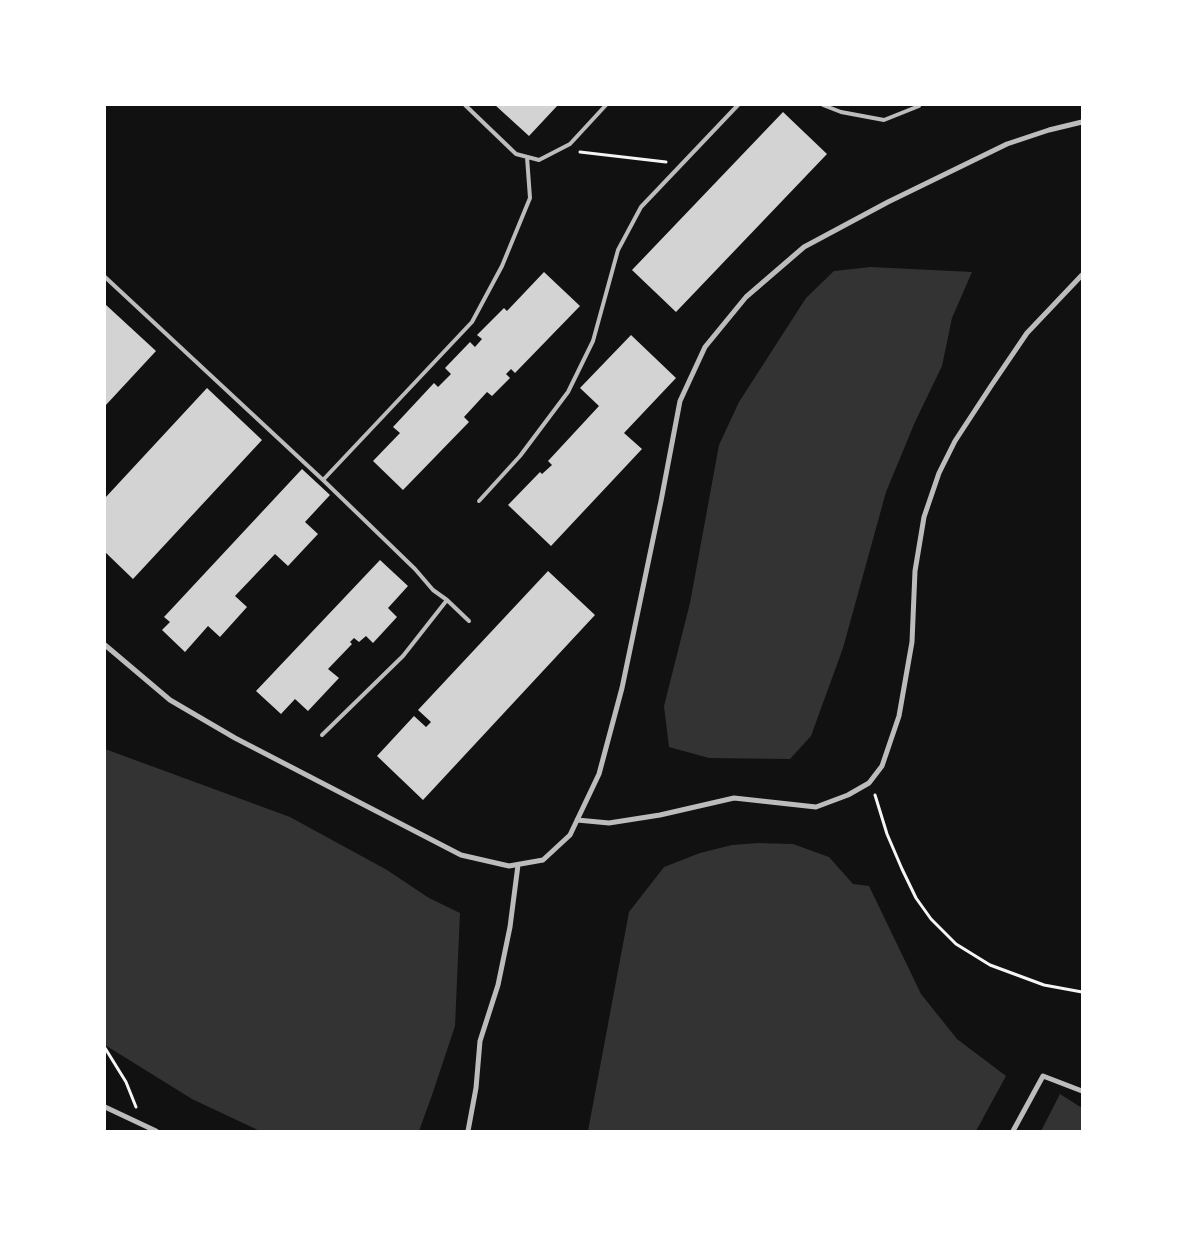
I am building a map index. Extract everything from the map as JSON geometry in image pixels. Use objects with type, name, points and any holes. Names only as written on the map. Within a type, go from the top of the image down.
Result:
[{"type":"street","points":[[105,645],[170,700],[235,738],[461,855],[509,866],[543,860],[570,835],[599,774],[622,688],[680,401],[705,347],[746,297],[804,246],[888,202],[1007,144],[1049,130],[1082,122]]},
{"type":"street","points":[[577,820],[609,823],[660,815],[734,798],[816,806],[848,795],[869,783],[882,766],[899,716],[912,642],[915,571],[924,518],[939,473],[955,441],[1027,334],[1082,275]]},
{"type":"street","points":[[468,1131],[476,1088],[480,1041],[498,985],[510,927],[518,864]]},
{"type":"street","points":[[1013,1131],[1043,1076],[1082,1091]]},
{"type":"street","points":[[105,1107],[156,1131]]},
{"type":"lane","points":[[465,105],[516,154],[539,160],[570,144],[606,105]]},
{"type":"lane","points":[[479,501],[520,456],[568,392],[593,341],[618,250],[641,207],[738,105]]},
{"type":"lane","points":[[823,105],[841,112],[884,120],[919,105]]},
{"type":"lane","points":[[324,480],[472,322],[502,266],[530,198],[527,157]]},
{"type":"lane","points":[[105,277],[324,480],[415,568],[433,590],[469,620]]},
{"type":"lane","points":[[322,735],[403,656],[447,600]]},
{"type":"path","points":[[580,152],[683,163]]},
{"type":"path","points":[[869,783],[875,795],[887,834],[916,898],[931,919],[956,944],[990,965],[1044,985],[1082,992]]},
{"type":"path","points":[[105,1048],[126,1082]]},
{"type":"shaded area","points":[[871,267],[972,272],[952,318],[942,366],[915,422],[886,492],[843,648],[811,736],[790,759],[709,758],[669,747],[664,706],[690,603],[719,445],[739,402],[806,298],[834,271]]},
{"type":"shaded area","points":[[105,749],[290,817],[387,870],[429,898],[460,913],[455,1026],[419,1131],[260,1131],[192,1099],[105,1045]]},
{"type":"shaded area","points":[[758,843],[793,844],[829,857],[853,884],[869,886],[921,994],[957,1039],[1006,1076],[976,1131],[588,1131],[629,912],[664,867],[700,853],[732,845]]},
{"type":"shaded area","points":[[1060,1094],[1082,1108],[1082,1131],[1041,1131]]},
{"type":"building","points":[[495,105],[558,105],[529,136]]},
{"type":"building","points":[[783,112],[827,154],[676,312],[632,270]]},
{"type":"building","points":[[544,272],[580,306],[515,373],[511,369],[506,374],[510,378],[492,396],[487,392],[464,417],[469,422],[403,490],[373,461],[400,433],[393,427],[434,383],[438,387],[451,374],[445,368],[470,342],[475,347],[482,339],[477,335],[504,308],[507,311]]},
{"type":"building","points":[[105,304],[156,351],[105,406]]},
{"type":"building","points":[[631,335],[676,378],[624,433],[642,449],[551,546],[508,505],[540,472],[542,474],[552,465],[548,461],[599,406],[580,388]]},
{"type":"building","points":[[207,388],[262,440],[133,579],[105,552],[105,498]]},
{"type":"building","points":[[302,469],[330,495],[305,522],[318,534],[288,566],[275,554],[235,596],[247,607],[220,637],[208,626],[185,652],[162,630],[170,622],[164,617]]},
{"type":"building","points":[[380,560],[408,586],[388,608],[397,617],[373,643],[366,636],[359,642],[354,638],[350,642],[352,644],[328,669],[339,678],[308,711],[295,699],[281,714],[256,691]]},
{"type":"building","points":[[548,571],[595,615],[423,800],[377,756],[414,716],[426,727],[431,722],[418,710]]}]
